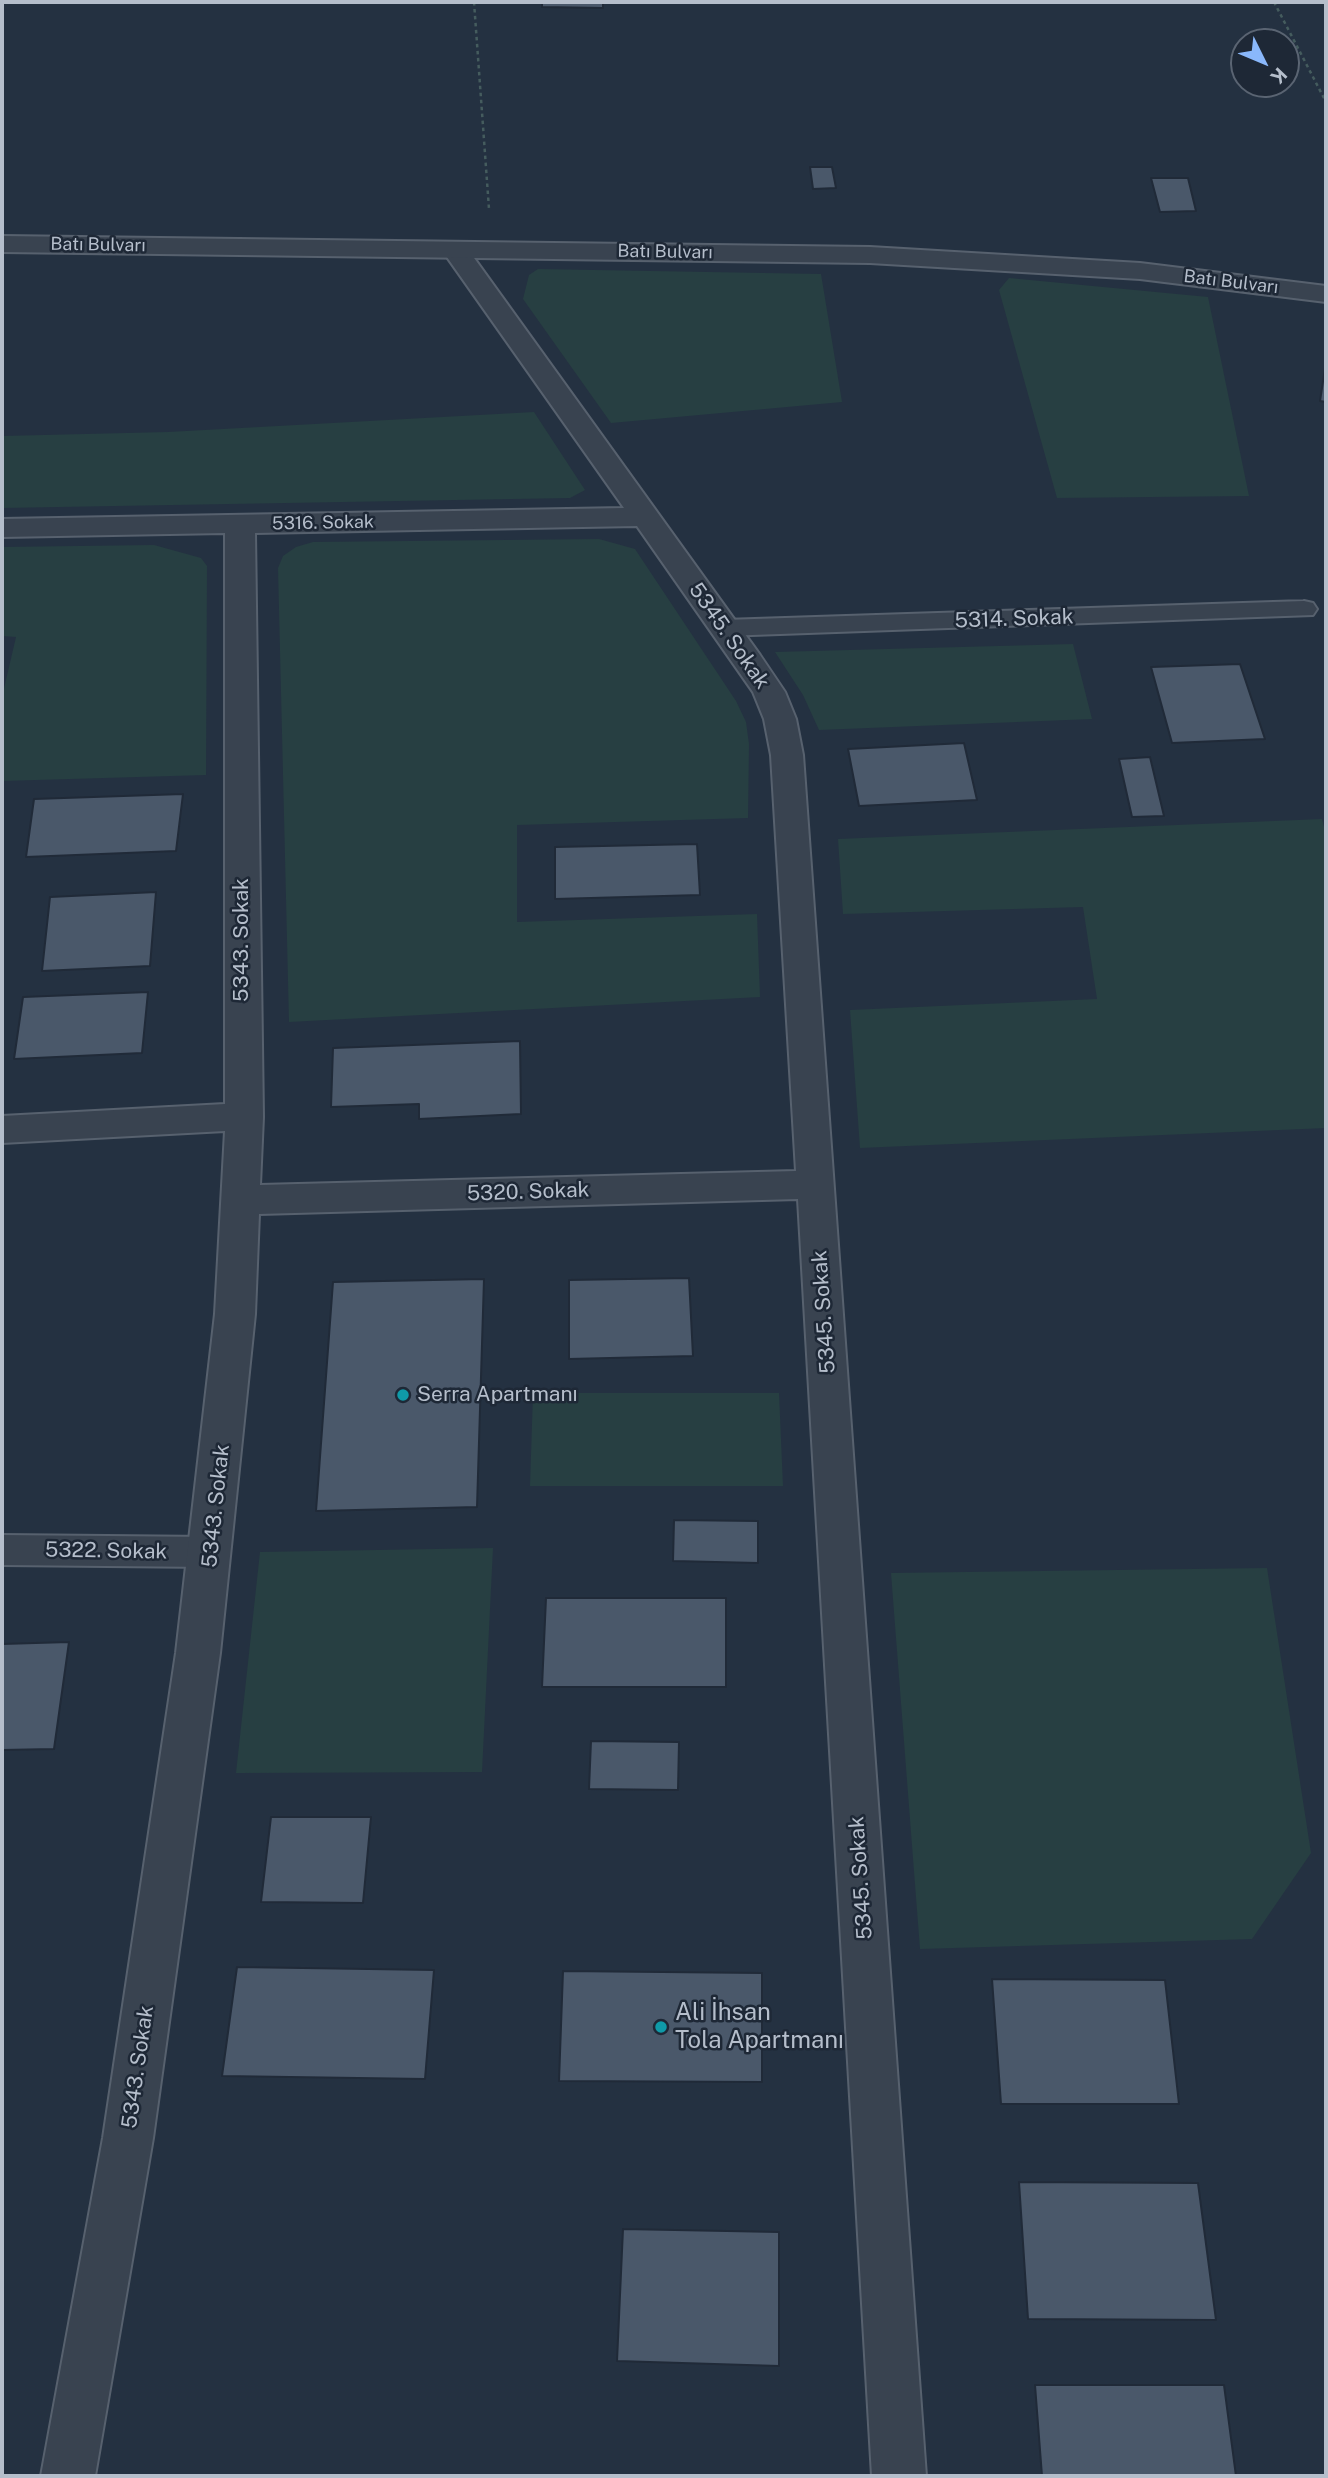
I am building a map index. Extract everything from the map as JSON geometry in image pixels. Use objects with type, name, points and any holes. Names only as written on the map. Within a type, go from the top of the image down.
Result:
[{"type":"street","name":"Batı Bulvarı","points":[[2,221],[951,236],[1134,248],[1326,270]]},
{"type":"street","name":"Batı Bulvarı","points":[[2,244],[870,255],[1016,261],[1140,271],[1326,294]]},
{"type":"street","name":"5345. Sokak","points":[[455,250],[769,692],[780,719],[786,755],[816,1184],[899,2476]]},
{"type":"street","name":"5316. Sokak","points":[[2,528],[644,517]]},
{"type":"street","name":"5343. Sokak","points":[[68,2476],[128,2138],[211,1552],[235,1314],[243,1118],[240,525]]},
{"type":"street","points":[[2,1129],[243,1118]]},
{"type":"street","name":"5320. Sokak","points":[[240,1200],[816,1184]]},
{"type":"lane","name":"5314. Sokak","points":[[724,628],[1304,609]]},
{"type":"lane","name":"5322. Sokak","points":[[2,1550],[211,1552]]},
{"type":"path","points":[[474,2],[491,227]]},
{"type":"path","points":[[1274,2],[1326,102]]},
{"type":"green space","points":[[538,269],[821,274],[842,402],[611,423],[523,299],[529,275]]},
{"type":"green space","points":[[1009,278],[1208,297],[1249,496],[1057,498],[999,290]]},
{"type":"green space","points":[[534,412],[585,490],[570,498],[2,508],[2,436],[168,432]]},
{"type":"green space","points":[[599,539],[635,549],[736,701],[746,722],[749,744],[748,818],[517,825],[517,922],[757,914],[760,997],[289,1022],[278,568],[283,556],[296,547],[313,542]]},
{"type":"green space","points":[[154,545],[201,558],[207,566],[206,775],[2,781],[2,697],[16,637],[2,636],[2,547]]},
{"type":"green space","points":[[1073,644],[1092,719],[819,730],[803,695],[775,652]]},
{"type":"green space","points":[[1322,819],[1326,835],[1326,1128],[860,1148],[850,1010],[1097,999],[1083,907],[843,914],[838,839]]},
{"type":"green space","points":[[533,1393],[779,1393],[783,1486],[530,1486]]},
{"type":"green space","points":[[493,1548],[482,1772],[236,1773],[260,1552]]},
{"type":"green space","points":[[1267,1568],[1311,1853],[1252,1939],[920,1949],[891,1573]]},
{"type":"building","points":[[542,2],[603,2],[603,8],[542,7]]},
{"type":"building","points":[[810,167],[832,167],[836,188],[813,189]]},
{"type":"building","points":[[1151,178],[1188,178],[1196,211],[1160,212]]},
{"type":"building","points":[[1326,362],[1326,402],[1320,401]]},
{"type":"building","points":[[1240,664],[1265,739],[1172,743],[1151,667]]},
{"type":"building","points":[[964,743],[977,800],[859,806],[848,749]]},
{"type":"building","points":[[1150,757],[1164,816],[1132,817],[1119,759]]},
{"type":"building","points":[[183,794],[176,851],[26,857],[34,799]]},
{"type":"building","points":[[697,844],[700,895],[555,899],[555,847]]},
{"type":"building","points":[[156,892],[150,966],[42,971],[50,897]]},
{"type":"building","points":[[148,992],[142,1053],[14,1059],[23,997]]},
{"type":"building","points":[[520,1041],[521,1114],[419,1119],[419,1104],[331,1107],[333,1048]]},
{"type":"building","points":[[689,1278],[693,1356],[569,1359],[569,1280]]},
{"type":"building","name":"Serra Apartmanı","points":[[484,1279],[477,1507],[316,1511],[333,1282]]},
{"type":"building","points":[[674,1520],[758,1521],[758,1563],[673,1561]]},
{"type":"building","points":[[546,1598],[726,1598],[726,1687],[542,1687]]},
{"type":"building","points":[[69,1642],[54,1749],[2,1750],[2,1644]]},
{"type":"building","points":[[591,1741],[679,1742],[678,1790],[589,1789]]},
{"type":"building","points":[[271,1817],[371,1817],[363,1903],[261,1902]]},
{"type":"building","points":[[237,1967],[434,1970],[425,2079],[222,2076]]},
{"type":"building","name":"Ali İhsan Tola Apartmanı","points":[[563,1971],[762,1973],[762,2082],[559,2081]]},
{"type":"building","points":[[992,1979],[1165,1980],[1179,2104],[1001,2104]]},
{"type":"building","points":[[1019,2182],[1198,2183],[1216,2320],[1028,2319]]},
{"type":"building","points":[[623,2229],[779,2232],[779,2366],[617,2361]]},
{"type":"building","points":[[1035,2385],[1224,2385],[1236,2476],[1042,2476]]},
{"type":"place","name":"Serra Apartmanı","points":[[403,1395]]},
{"type":"place","name":"Ali İhsan Tola Apartmanı","points":[[661,2027]]}]
